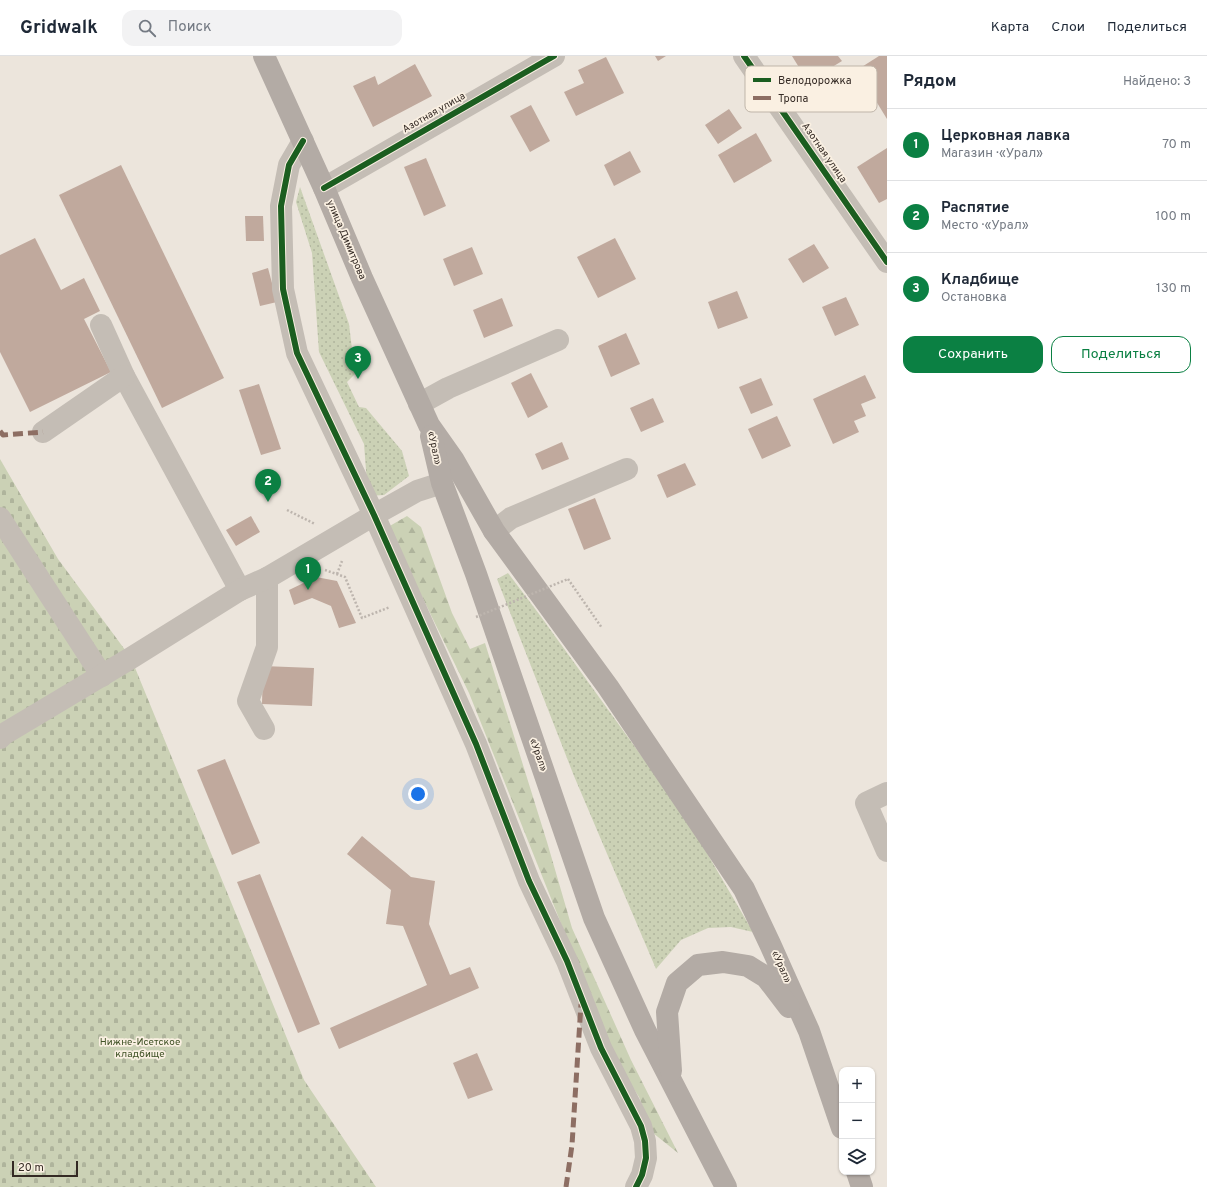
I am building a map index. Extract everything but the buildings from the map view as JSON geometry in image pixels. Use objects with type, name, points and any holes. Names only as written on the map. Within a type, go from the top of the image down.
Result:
[{"type":"main road","name":"улица Димитрова","points":[[264,56],[429,425]]},
{"type":"main road","name":"«Урал»","points":[[429,425],[442,483],[476,574],[594,918],[645,1030],[726,1187]]},
{"type":"main road","name":"«Урал»","points":[[429,425],[453,459],[494,531],[608,687],[744,889],[809,1031],[839,1119]]},
{"type":"main road","points":[[671,1080],[667,1012],[677,983],[698,965],[723,962],[748,966],[766,977],[809,1031]]},
{"type":"main road","points":[[858,1175],[862,1187]]},
{"type":"street","name":"Азотная улица","points":[[324,188],[554,56]]},
{"type":"street","name":"Азотная улица","points":[[744,56],[751,66]]},
{"type":"street","name":"Азотная улица","points":[[783,112],[887,262]]},
{"type":"street","points":[[303,141],[288,165],[281,206],[283,289],[297,352],[374,515],[476,744],[529,880],[567,961],[601,1048],[641,1126],[645,1141],[646,1158],[640,1183]]},
{"type":"street","points":[[101,324],[124,376],[240,590]]},
{"type":"street","points":[[419,404],[448,388],[558,340]]},
{"type":"street","points":[[43,432],[124,376]]},
{"type":"street","points":[[494,531],[511,518],[627,469]]},
{"type":"street","points":[[0,738],[4,734],[102,676],[240,590],[267,578],[337,536],[417,491],[442,483]]},
{"type":"street","points":[[0,518],[102,676]]},
{"type":"street","points":[[264,729],[248,701],[267,647],[267,578]]},
{"type":"street","points":[[887,793],[866,803],[887,851]]},
{"type":"path","points":[[287,510],[337,536]]},
{"type":"path","points":[[324,570],[345,577],[362,618],[389,608]]},
{"type":"path","points":[[476,617],[568,579],[602,628]]},
{"type":"green space","points":[[300,187],[349,324],[355,374],[347,382],[359,407],[366,408],[402,451],[409,476],[384,495],[368,496],[364,444],[319,352],[312,253],[296,202]]},
{"type":"green space","name":"Нижне-Исетское кладбище","points":[[0,459],[58,559],[131,658],[304,1080],[376,1187],[0,1187]]},
{"type":"green space","points":[[407,516],[421,527],[452,613],[470,649],[485,643],[572,928],[631,1060],[678,1153],[653,1133],[639,1097],[616,1061],[469,693],[388,527]]},
{"type":"green space","points":[[508,573],[687,819],[753,932],[731,927],[708,928],[681,940],[656,969],[574,776],[497,579]]},
{"type":"marked path","points":[[0,431],[3,435],[43,432]]},
{"type":"marked path","points":[[566,1187],[572,1145],[581,1004]]},
{"type":"cycle path","points":[[324,188],[554,56]]},
{"type":"cycle path","points":[[744,56],[751,66]]},
{"type":"cycle path","points":[[783,112],[887,262]]},
{"type":"cycle path","points":[[303,141],[289,165],[281,206],[283,289],[297,353],[374,515],[476,744],[529,881],[567,961],[601,1048],[641,1126],[645,1141],[646,1158],[642,1175],[636,1187]]},
{"type":"place","name":"Кладбище","points":[[358,379]]},
{"type":"place","name":"Распятие","points":[[268,502]]},
{"type":"place","name":"Церковная лавка","points":[[308,590]]}]
